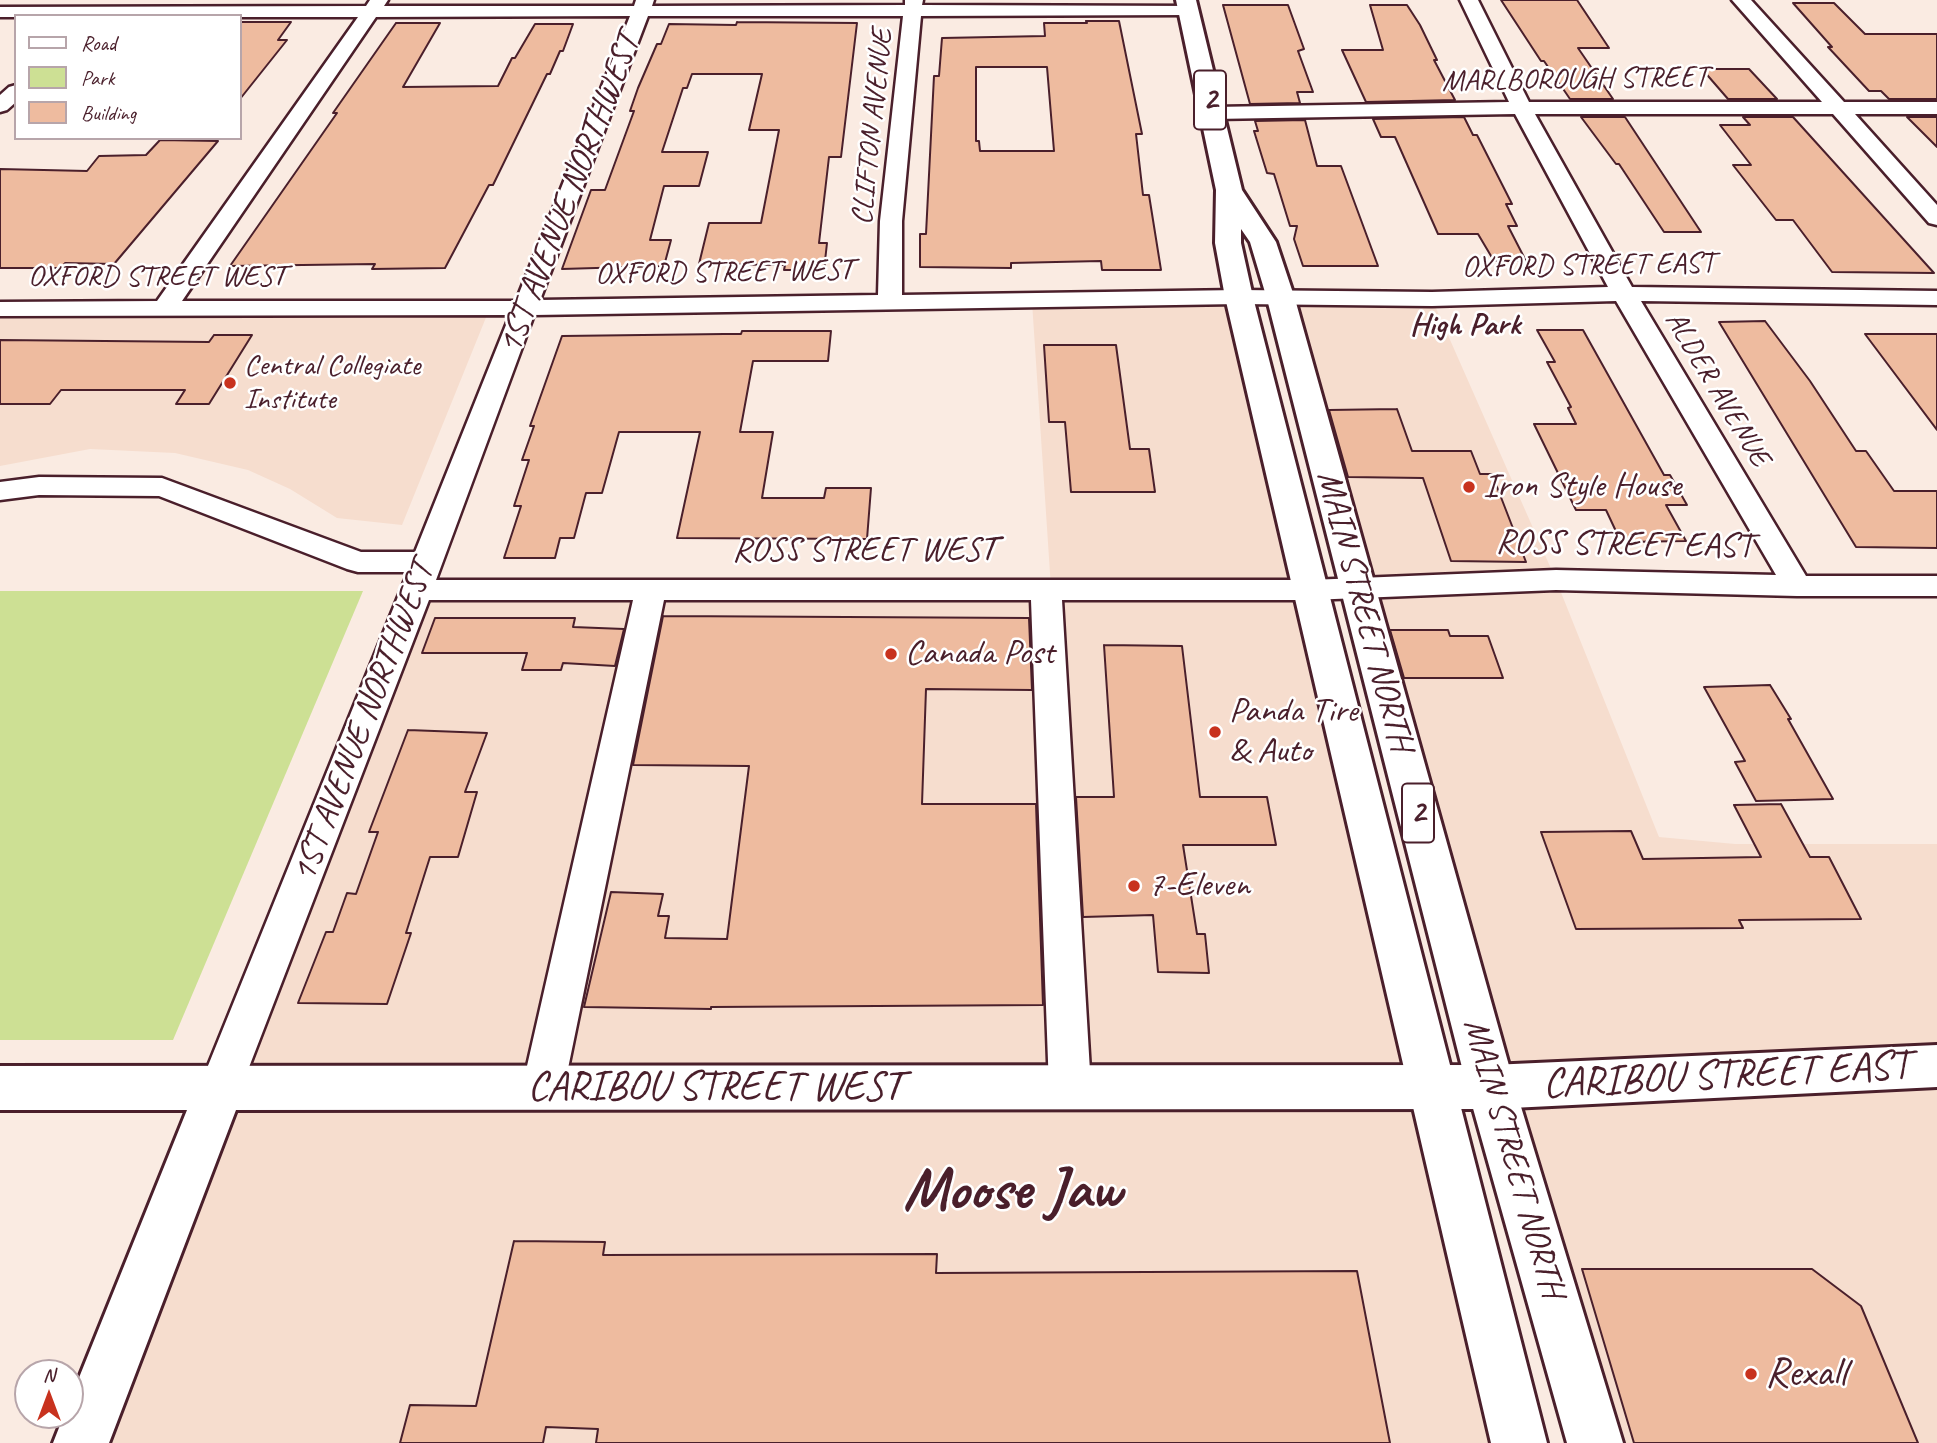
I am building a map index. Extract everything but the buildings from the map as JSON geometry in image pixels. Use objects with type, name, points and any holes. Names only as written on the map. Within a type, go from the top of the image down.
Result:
[{"type":"main road","name":"MAIN STREET NORTH","points":[[1187,5],[1229,190],[1228,243],[1239,298],[1519,1443]]},
{"type":"main road","name":"MAIN STREET NORTH","points":[[1229,190],[1263,242],[1281,299],[1491,1087],[1595,1443]]},
{"type":"main road","name":"CARIBOU STREET EAST","points":[[1431,1087],[1491,1087],[1937,1066]]},
{"type":"main road","name":"CARIBOU STREET WEST","points":[[0,1088],[1431,1087]]},
{"type":"main road","name":"1ST AVENUE NORTHWEST","points":[[81,1443],[220,1088]]},
{"type":"street","name":"ALDER AVENUE","points":[[1469,0],[1522,108],[1624,294],[1797,586]]},
{"type":"street","points":[[1741,0],[1937,218]]},
{"type":"street","name":"CLIFTON AVENUE","points":[[890,302],[891,221],[914,5]]},
{"type":"street","points":[[0,12],[375,6],[1187,5]]},
{"type":"street","points":[[165,309],[375,6]]},
{"type":"street","name":"1ST AVENUE NORTHWEST","points":[[220,1088],[643,6]]},
{"type":"street","points":[[0,106],[14,93]]},
{"type":"street","name":"MARLBOROUGH STREET","points":[[1213,113],[1522,108],[1937,108]]},
{"type":"street","name":"OXFORD STREET EAST","points":[[1239,298],[1432,299],[1624,294],[1937,298]]},
{"type":"street","name":"OXFORD STREET WEST","points":[[0,309],[525,308],[1239,298]]},
{"type":"street","name":"ROSS STREET WEST","points":[[0,491],[39,486],[162,488],[358,562],[422,576],[650,590],[1310,590]]},
{"type":"street","name":"ROSS STREET EAST","points":[[1310,590],[1556,580],[1797,586],[1937,586]]},
{"type":"street","points":[[543,1088],[650,590]]},
{"type":"street","points":[[1046,590],[1070,1088]]},
{"type":"shaded area","points":[[1239,297],[1519,1443],[81,1443],[418,590],[1051,588],[1032,302]]},
{"type":"shaded area","points":[[1281,299],[1432,299],[1556,580],[1659,837],[1735,844],[1937,844],[1937,1443],[1595,1443]]},
{"type":"shaded area","name":"Central Collegiate Institute","points":[[487,315],[402,525],[337,518],[290,489],[248,470],[175,453],[90,449],[0,466],[0,318]]},
{"type":"green space","points":[[0,591],[363,591],[173,1040],[0,1040]]},
{"type":"place","name":"Central Collegiate Institute","points":[[230,383]]},
{"type":"place","name":"Iron Style House","points":[[1469,487]]},
{"type":"place","name":"Canada Post","points":[[891,654]]},
{"type":"place","name":"Panda Tire & Auto","points":[[1215,732]]},
{"type":"place","name":"7-Eleven","points":[[1134,886]]},
{"type":"place","name":"Rexall","points":[[1751,1374]]},
{"type":"district","name":"High Park","points":[[1465,326]]},
{"type":"district","name":"Moose Jaw","points":[[1012,1192]]}]
